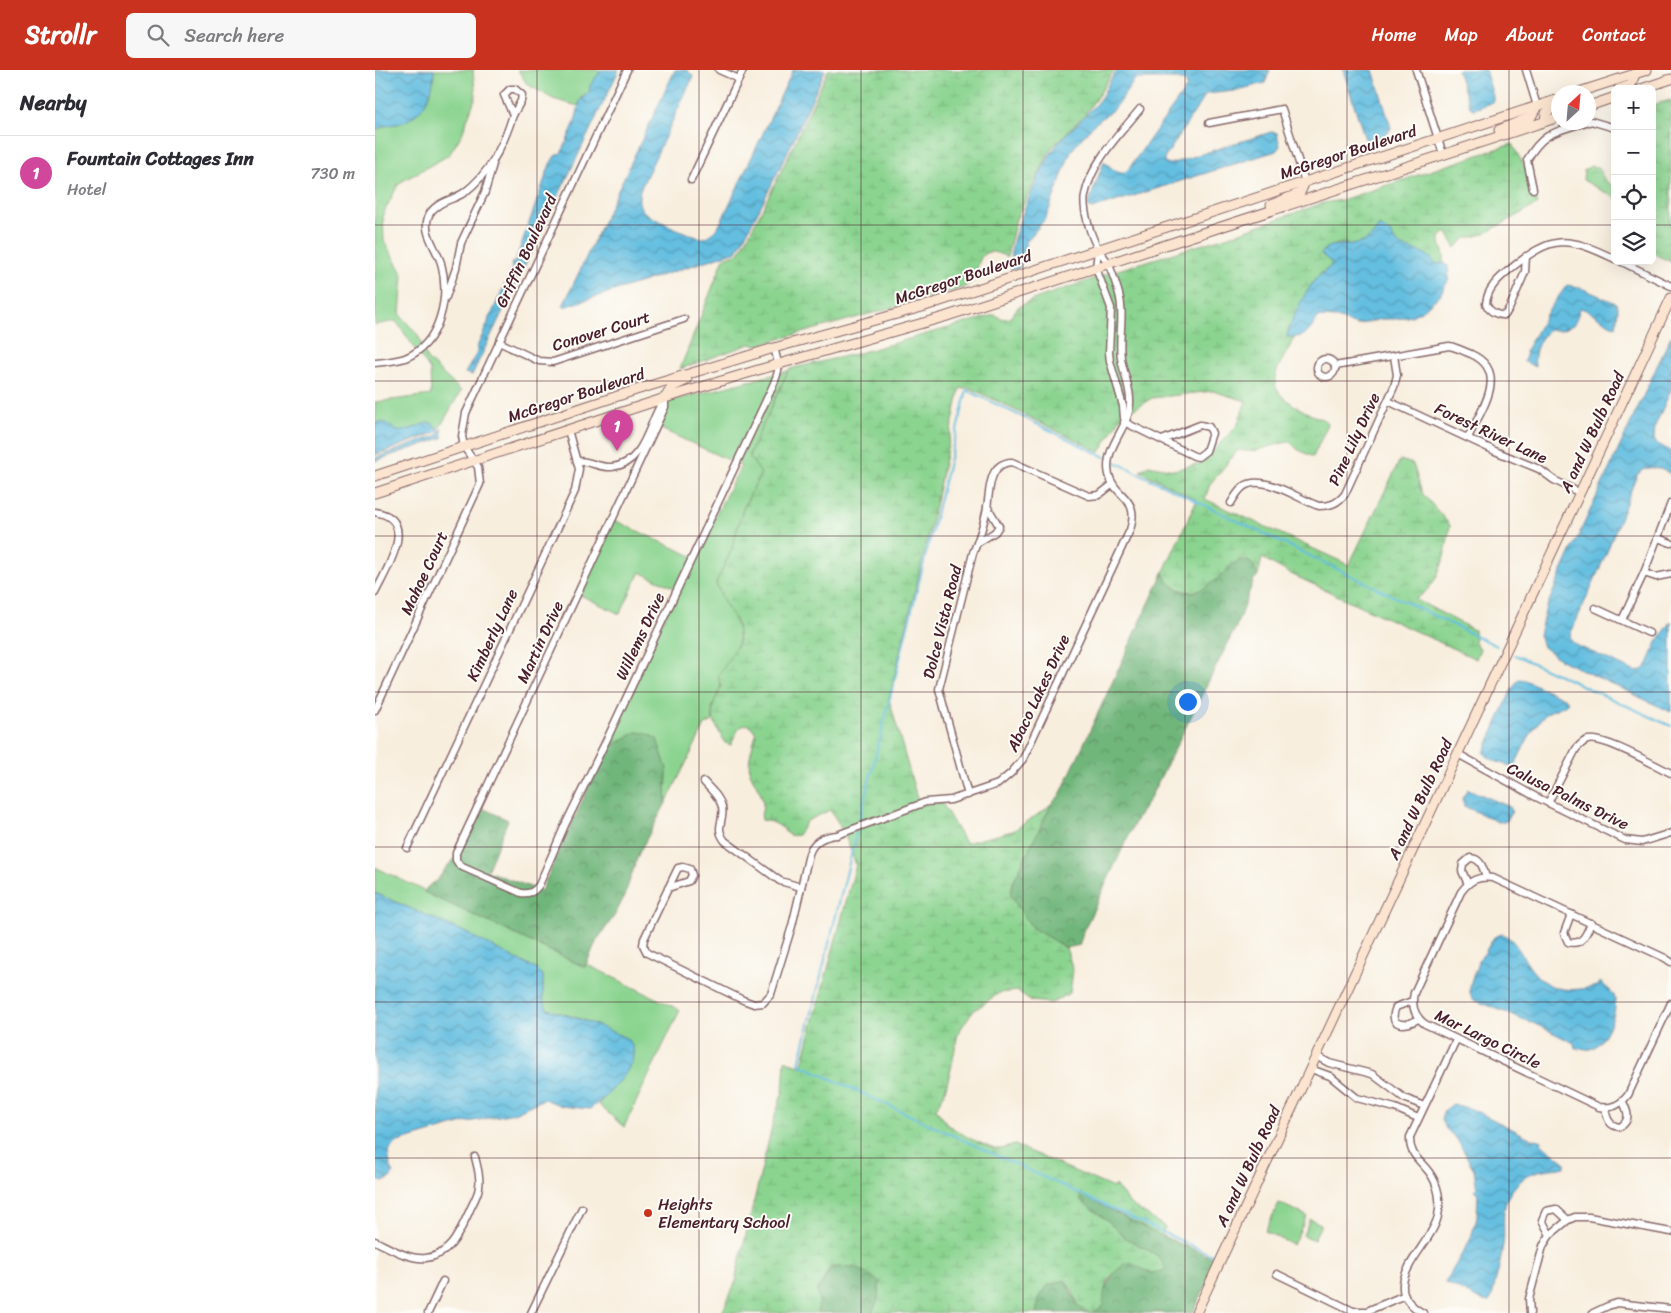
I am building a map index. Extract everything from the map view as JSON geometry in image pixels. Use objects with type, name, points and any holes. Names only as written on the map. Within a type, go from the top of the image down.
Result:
[{"type":"main road","points":[[1596,87],[1647,70]]},
{"type":"main road","points":[[1629,85],[1631,84],[1635,74]]},
{"type":"main road","points":[[1653,85],[1671,79]]},
{"type":"main road","points":[[1596,91],[1603,85]]},
{"type":"main road","points":[[1602,102],[1611,94]]},
{"type":"main road","points":[[1596,104],[1611,99]]},
{"type":"main road","name":"McGregor Boulevard","points":[[375,476],[731,361],[922,307],[1551,102]]},
{"type":"main road","points":[[1485,140],[1494,132],[1531,117],[1537,106]]},
{"type":"main road","points":[[1545,121],[1546,113],[1551,110]]},
{"type":"main road","name":"McGregor Boulevard","points":[[375,494],[665,398],[944,317],[1551,119]]},
{"type":"main road","points":[[1259,215],[1271,205],[1300,193],[1305,182]]},
{"type":"main road","name":"A and W Bulb Road","points":[[1196,1313],[1671,298]]},
{"type":"main road","points":[[665,398],[668,392],[676,385],[723,368],[731,361]]},
{"type":"street","name":"Griffin Boulevard","points":[[464,447],[462,436],[466,413],[627,70]]},
{"type":"street","points":[[719,70],[739,80]]},
{"type":"street","points":[[691,180],[743,70]]},
{"type":"street","points":[[1416,70],[1443,154]]},
{"type":"street","points":[[1526,70],[1537,106]]},
{"type":"street","points":[[1113,484],[1108,469],[1109,455],[1127,417],[1131,402],[1121,360],[1121,305],[1109,264],[1098,250],[1085,212],[1084,203],[1087,188],[1097,164],[1140,109]]},
{"type":"street","points":[[1209,123],[1282,109],[1305,182]]},
{"type":"street","points":[[375,363],[405,358],[423,347],[432,335],[454,273],[461,244],[485,192],[513,115]]},
{"type":"street","points":[[1545,121],[1548,135]]},
{"type":"street","points":[[1596,122],[1611,127]]},
{"type":"street","points":[[1533,188],[1527,160],[1536,145],[1548,135],[1563,130]]},
{"type":"street","points":[[445,300],[441,266],[438,254],[428,235],[427,220],[436,206],[465,192],[496,158]]},
{"type":"street","points":[[1526,256],[1525,272],[1510,307],[1505,315],[1496,314],[1486,304],[1497,279],[1526,256],[1542,246],[1560,242],[1582,244],[1611,257]]},
{"type":"street","points":[[1098,250],[1096,268],[1111,308],[1109,353],[1111,370],[1123,406],[1124,422]]},
{"type":"street","points":[[1628,265],[1671,286]]},
{"type":"street","name":"Conover Court","points":[[499,342],[539,361],[553,362],[684,319]]},
{"type":"street","points":[[1335,366],[1449,346],[1474,355],[1485,363],[1491,375],[1490,389],[1468,438]]},
{"type":"street","points":[[774,348],[779,364]]},
{"type":"street","name":"Pine Lily Drive","points":[[1231,503],[1242,488],[1254,482],[1262,482],[1312,504],[1327,506],[1334,504],[1345,494],[1388,401],[1396,381],[1395,356]]},
{"type":"street","name":"Willems Drive","points":[[490,879],[521,893],[529,894],[539,885],[565,825],[770,392],[779,364]]},
{"type":"street","points":[[578,461],[591,462],[605,467],[629,462],[638,452],[665,398]]},
{"type":"street","name":"Martin Drive","points":[[490,879],[460,866],[456,860],[458,848],[665,407],[665,398]]},
{"type":"street","name":"Forest River Lane","points":[[1388,401],[1539,469],[1554,480],[1580,493]]},
{"type":"street","points":[[1124,422],[1162,440],[1198,457],[1206,451],[1212,433],[1209,427],[1200,425],[1162,440]]},
{"type":"street","name":"Kimberly Lane","points":[[407,848],[573,497],[579,476],[578,461],[568,430]]},
{"type":"street","name":"Mahoe Court","points":[[375,710],[480,484],[478,466],[464,447]]},
{"type":"street","name":"Dolce Vista Road","points":[[968,795],[939,689],[973,553],[978,543],[991,477],[997,467],[1004,462],[1012,462],[1089,496],[1099,495],[1113,484]]},
{"type":"street","name":"Abaco Lakes Drive","points":[[669,888],[644,939],[643,945],[647,953],[743,1000],[759,1005],[766,1001],[773,988],[792,926],[809,854],[814,844],[823,838],[842,833],[926,802],[951,800],[998,784],[1023,759],[1130,530],[1133,517],[1131,505],[1113,484]]},
{"type":"street","points":[[1622,620],[1645,574],[1671,503]]},
{"type":"street","points":[[978,543],[995,532],[999,526],[987,504]]},
{"type":"street","points":[[375,512],[388,516],[393,521],[398,533],[396,548],[375,593]]},
{"type":"street","points":[[1658,538],[1671,543]]},
{"type":"street","points":[[1645,574],[1656,577],[1671,574]]},
{"type":"street","points":[[1595,608],[1649,633]]},
{"type":"street","points":[[1549,803],[1576,749],[1589,739],[1605,741],[1671,773]]},
{"type":"street","name":"Calusa Palms Drive","points":[[1458,754],[1549,803],[1625,840],[1642,842],[1671,833]]},
{"type":"street","points":[[704,782],[722,804],[723,812],[719,828],[725,841],[780,881],[801,887]]},
{"type":"street","points":[[1468,884],[1462,871],[1463,864],[1470,858],[1480,862],[1486,877]]},
{"type":"street","points":[[1418,1019],[1406,1025],[1399,1024],[1393,1014],[1396,1008],[1412,1001],[1457,900],[1473,880],[1486,877],[1493,878],[1591,923],[1671,962]]},
{"type":"street","points":[[1571,914],[1564,933],[1567,942],[1580,942],[1591,923]]},
{"type":"street","name":"Mar Largo Circle","points":[[1412,1001],[1413,1009],[1418,1019],[1425,1024],[1599,1107],[1605,1108]]},
{"type":"street","points":[[1623,1102],[1628,1117],[1626,1124],[1620,1127],[1613,1126],[1609,1122],[1605,1108],[1617,1106],[1628,1095],[1671,1003]]},
{"type":"street","points":[[1423,1313],[1410,1303],[1405,1295],[1403,1285],[1405,1272],[1433,1230],[1439,1209],[1439,1196],[1429,1172],[1411,1151],[1410,1138],[1456,1040]]},
{"type":"street","points":[[1316,1056],[1329,1063],[1372,1074],[1405,1098],[1424,1106]]},
{"type":"street","points":[[1311,1069],[1330,1076],[1357,1098],[1395,1108],[1418,1118]]},
{"type":"street","points":[[375,1241],[412,1257],[433,1257],[445,1251],[458,1235],[478,1193],[479,1178],[475,1157]]},
{"type":"street","points":[[531,1313],[582,1208]]},
{"type":"street","points":[[1550,1235],[1542,1220],[1546,1211],[1556,1209],[1568,1220]]},
{"type":"street","points":[[1531,1313],[1529,1305],[1531,1292],[1543,1246],[1550,1235],[1568,1220],[1575,1217],[1589,1217],[1671,1232]]},
{"type":"street","points":[[1277,1274],[1353,1311],[1367,1311],[1405,1295]]},
{"type":"street","points":[[428,1313],[443,1281]]},
{"type":"street","points":[[1593,1313],[1617,1303],[1671,1309]]},
{"type":"green space","points":[[375,70],[474,70],[476,96],[462,134],[449,155],[399,183],[383,214],[384,241],[403,275],[400,315],[418,335],[427,359],[461,391],[437,432],[375,455],[375,402],[431,395],[430,370],[396,321],[375,325]]},
{"type":"green space","points":[[518,70],[601,70],[590,92],[583,96],[578,106],[553,99],[527,84]]},
{"type":"green space","points":[[828,70],[1114,70],[1085,114],[1051,149],[1016,219],[1007,257],[992,252],[983,255],[978,265],[975,280],[963,288],[758,345],[750,344],[680,369],[724,258],[739,253],[774,185]]},
{"type":"green space","points":[[1671,100],[1671,262],[1656,255],[1656,104]]},
{"type":"green space","points":[[1512,144],[1524,166],[1538,204],[1484,234],[1464,239],[1456,248],[1446,232],[1440,237],[1444,263],[1436,264],[1427,255],[1408,250],[1393,240],[1376,233],[1358,245],[1337,244],[1321,254],[1332,263],[1330,268],[1321,273],[1288,330],[1287,337],[1295,337],[1281,363],[1275,381],[1282,396],[1292,404],[1324,420],[1328,424],[1313,457],[1297,449],[1290,442],[1258,450],[1238,450],[1210,484],[1205,499],[1349,565],[1400,460],[1413,464],[1422,493],[1450,525],[1441,567],[1431,586],[1415,599],[1474,630],[1475,642],[1480,649],[1476,659],[1293,575],[1262,558],[1258,576],[1250,562],[1239,560],[1211,583],[1196,591],[1188,592],[1179,589],[1168,581],[1163,573],[1197,500],[1140,471],[1148,465],[1174,470],[1201,463],[1237,426],[1246,401],[1213,391],[1152,398],[1121,417],[1100,452],[968,387],[960,388],[932,520],[889,699],[919,805],[942,803],[965,843],[1013,831],[1052,803],[1013,882],[1010,895],[1032,928],[1066,948],[1073,970],[1070,993],[1052,1003],[1031,1001],[1018,991],[999,993],[972,1012],[958,1033],[944,1094],[936,1109],[948,1125],[969,1138],[994,1149],[1015,1145],[1113,1188],[1115,1185],[1131,1205],[1165,1227],[1161,1236],[1081,1194],[1080,1200],[1109,1222],[1124,1237],[1158,1256],[1166,1269],[1152,1274],[1132,1263],[1125,1263],[1108,1281],[1104,1291],[1104,1305],[1090,1313],[1078,1306],[1073,1292],[1065,1280],[1048,1285],[1039,1298],[1036,1313],[872,1313],[878,1300],[880,1282],[857,1268],[846,1267],[830,1268],[817,1291],[819,1302],[817,1313],[722,1313],[737,1279],[736,1276],[774,1118],[783,1091],[785,1060],[801,1067],[856,865],[845,836],[830,810],[807,821],[798,835],[793,836],[778,825],[762,820],[763,801],[749,768],[756,734],[753,728],[747,724],[739,729],[731,745],[725,743],[713,715],[714,703],[721,686],[718,677],[739,642],[737,624],[724,602],[716,583],[731,551],[743,509],[761,473],[750,458],[750,453],[789,369],[859,353],[994,315],[1004,319],[1010,318],[1018,307],[1035,299],[1118,270],[1226,237],[1323,203],[1342,200]]},
{"type":"green space","points":[[1591,166],[1599,167],[1604,179],[1611,184],[1611,196],[1583,180],[1584,170]]},
{"type":"green space","points":[[788,371],[750,453],[750,458],[761,473],[743,509],[731,551],[716,583],[737,626],[737,647],[732,658],[722,670],[721,686],[712,708],[713,721],[705,725],[666,803],[667,769],[606,750],[677,589],[640,572],[620,614],[576,593],[614,520],[694,557],[741,466],[659,428],[667,402]]},
{"type":"green space","points":[[1239,560],[1250,562],[1258,576],[1254,579],[1236,627],[1149,800],[1136,820],[1083,932],[1080,945],[1066,948],[1032,928],[1010,895],[1013,882],[1052,803],[1060,795],[1163,573],[1168,582],[1176,588],[1185,592],[1195,592]]},
{"type":"green space","points":[[637,732],[646,733],[657,739],[667,769],[666,803],[639,853],[624,897],[615,915],[597,940],[585,967],[424,892],[454,860],[480,807],[508,820],[487,871],[541,891],[605,751]]},
{"type":"green space","points":[[375,867],[424,892],[585,967],[586,964],[680,1010],[624,1127],[598,1104],[614,1088],[627,1039],[581,1019],[547,1009],[543,998],[543,976],[462,931],[375,893]]},
{"type":"green space","points":[[1080,1194],[1151,1231],[1218,1260],[1193,1313],[1036,1313],[1039,1298],[1048,1285],[1065,1280],[1078,1306],[1103,1293],[1114,1273],[1125,1263],[1132,1263],[1152,1273],[1158,1256],[1124,1237],[1109,1222],[1080,1200]]},
{"type":"green space","points":[[1279,1203],[1307,1216],[1293,1245],[1265,1231]]},
{"type":"green space","points":[[1310,1219],[1321,1224],[1314,1240],[1303,1235]]},
{"type":"green space","points":[[850,1265],[880,1282],[878,1300],[872,1313],[817,1313],[817,1291],[831,1268]]},
{"type":"water","points":[[375,70],[434,70],[432,87],[426,102],[409,120],[375,130]]},
{"type":"water","points":[[601,70],[619,70],[472,375],[465,373],[477,353],[477,347],[489,317],[512,269],[511,263],[515,262],[550,164],[555,156],[563,150],[575,122],[580,101],[589,92],[590,86]]},
{"type":"water","points":[[675,70],[687,70],[693,77],[640,190],[639,202],[642,210],[648,215],[702,238],[713,233],[720,224],[793,70],[825,70],[783,162],[737,251],[564,307],[563,306]]},
{"type":"water","points":[[1117,70],[1270,70],[1265,83],[1234,91],[1206,94],[1164,159],[1164,162],[1170,164],[1271,132],[1277,133],[1280,146],[1276,151],[1092,209],[1089,208],[1088,205],[1104,161],[1118,172],[1124,173],[1127,171],[1187,87],[1186,83],[1179,79],[1135,79],[1116,107],[1092,126],[1071,151],[1046,218],[1026,242],[1019,268],[1012,270],[1010,261],[1017,229],[1047,160],[1059,143],[1102,96]]},
{"type":"water","points":[[1343,70],[1373,70],[1391,128],[1384,135],[1365,139]]},
{"type":"water","points":[[1457,70],[1485,70],[1493,102],[1474,109],[1470,107]]},
{"type":"water","points":[[1379,226],[1391,233],[1393,239],[1401,246],[1427,255],[1436,264],[1444,263],[1448,266],[1449,279],[1440,295],[1423,310],[1411,316],[1381,319],[1357,325],[1337,318],[1318,317],[1312,327],[1303,335],[1287,337],[1298,307],[1307,292],[1315,280],[1332,263],[1321,254],[1326,248],[1356,244],[1364,241],[1372,236]]},
{"type":"water","points":[[1567,285],[1581,288],[1616,303],[1618,309],[1616,327],[1580,308],[1575,324],[1561,330],[1548,330],[1544,334],[1536,352],[1535,367],[1524,361],[1525,352],[1548,311]]},
{"type":"water","points":[[1671,336],[1671,390],[1655,426],[1654,439],[1656,443],[1671,451],[1671,474],[1649,468],[1637,475],[1606,554],[1570,635],[1572,642],[1576,645],[1636,672],[1644,669],[1648,664],[1657,642],[1671,622],[1671,712],[1561,660],[1543,647],[1539,635],[1545,611],[1563,569]]},
{"type":"water","points":[[379,422],[390,425],[397,431],[401,431],[430,422],[439,431],[375,455],[375,424]]},
{"type":"water","points":[[442,428],[442,438],[375,461],[375,458],[438,435]]},
{"type":"water","points":[[1519,679],[1566,699],[1568,702],[1548,713],[1540,721],[1531,733],[1514,766],[1511,766],[1493,760],[1484,753],[1512,689]]},
{"type":"water","points":[[1468,789],[1510,807],[1512,811],[1507,821],[1498,822],[1464,806],[1462,798]]},
{"type":"water","points":[[375,893],[462,931],[536,969],[543,976],[543,998],[547,1009],[597,1025],[627,1039],[633,1047],[633,1057],[623,1077],[590,1109],[562,1106],[544,1099],[514,1113],[463,1123],[398,1142],[389,1152],[393,1174],[383,1182],[375,1179]]},
{"type":"water","points":[[1502,934],[1513,942],[1535,974],[1552,986],[1561,989],[1584,989],[1598,986],[1600,982],[1611,991],[1615,999],[1615,1011],[1610,1026],[1598,1045],[1590,1049],[1575,1048],[1574,1043],[1533,1023],[1474,1000],[1471,995],[1470,985],[1478,960],[1494,937]]},
{"type":"water","points":[[1453,1104],[1474,1110],[1534,1140],[1541,1141],[1542,1144],[1565,1162],[1565,1167],[1539,1171],[1529,1175],[1518,1183],[1510,1194],[1504,1211],[1504,1240],[1501,1258],[1492,1297],[1489,1302],[1445,1283],[1470,1240],[1477,1218],[1478,1193],[1475,1191],[1477,1188],[1474,1170],[1457,1139],[1446,1129],[1441,1119],[1444,1111]]},
{"type":"waterway","points":[[858,826],[967,390],[1107,458]]},
{"type":"waterway","points":[[1111,460],[1497,646]]},
{"type":"waterway","points":[[1515,655],[1671,726]]},
{"type":"waterway","points":[[857,831],[799,1064],[1214,1256]]},
{"type":"place","name":"Fountain Cottages Inn","points":[[617,451]]},
{"type":"place","name":"Heights Elementary School","points":[[648,1213]]}]
